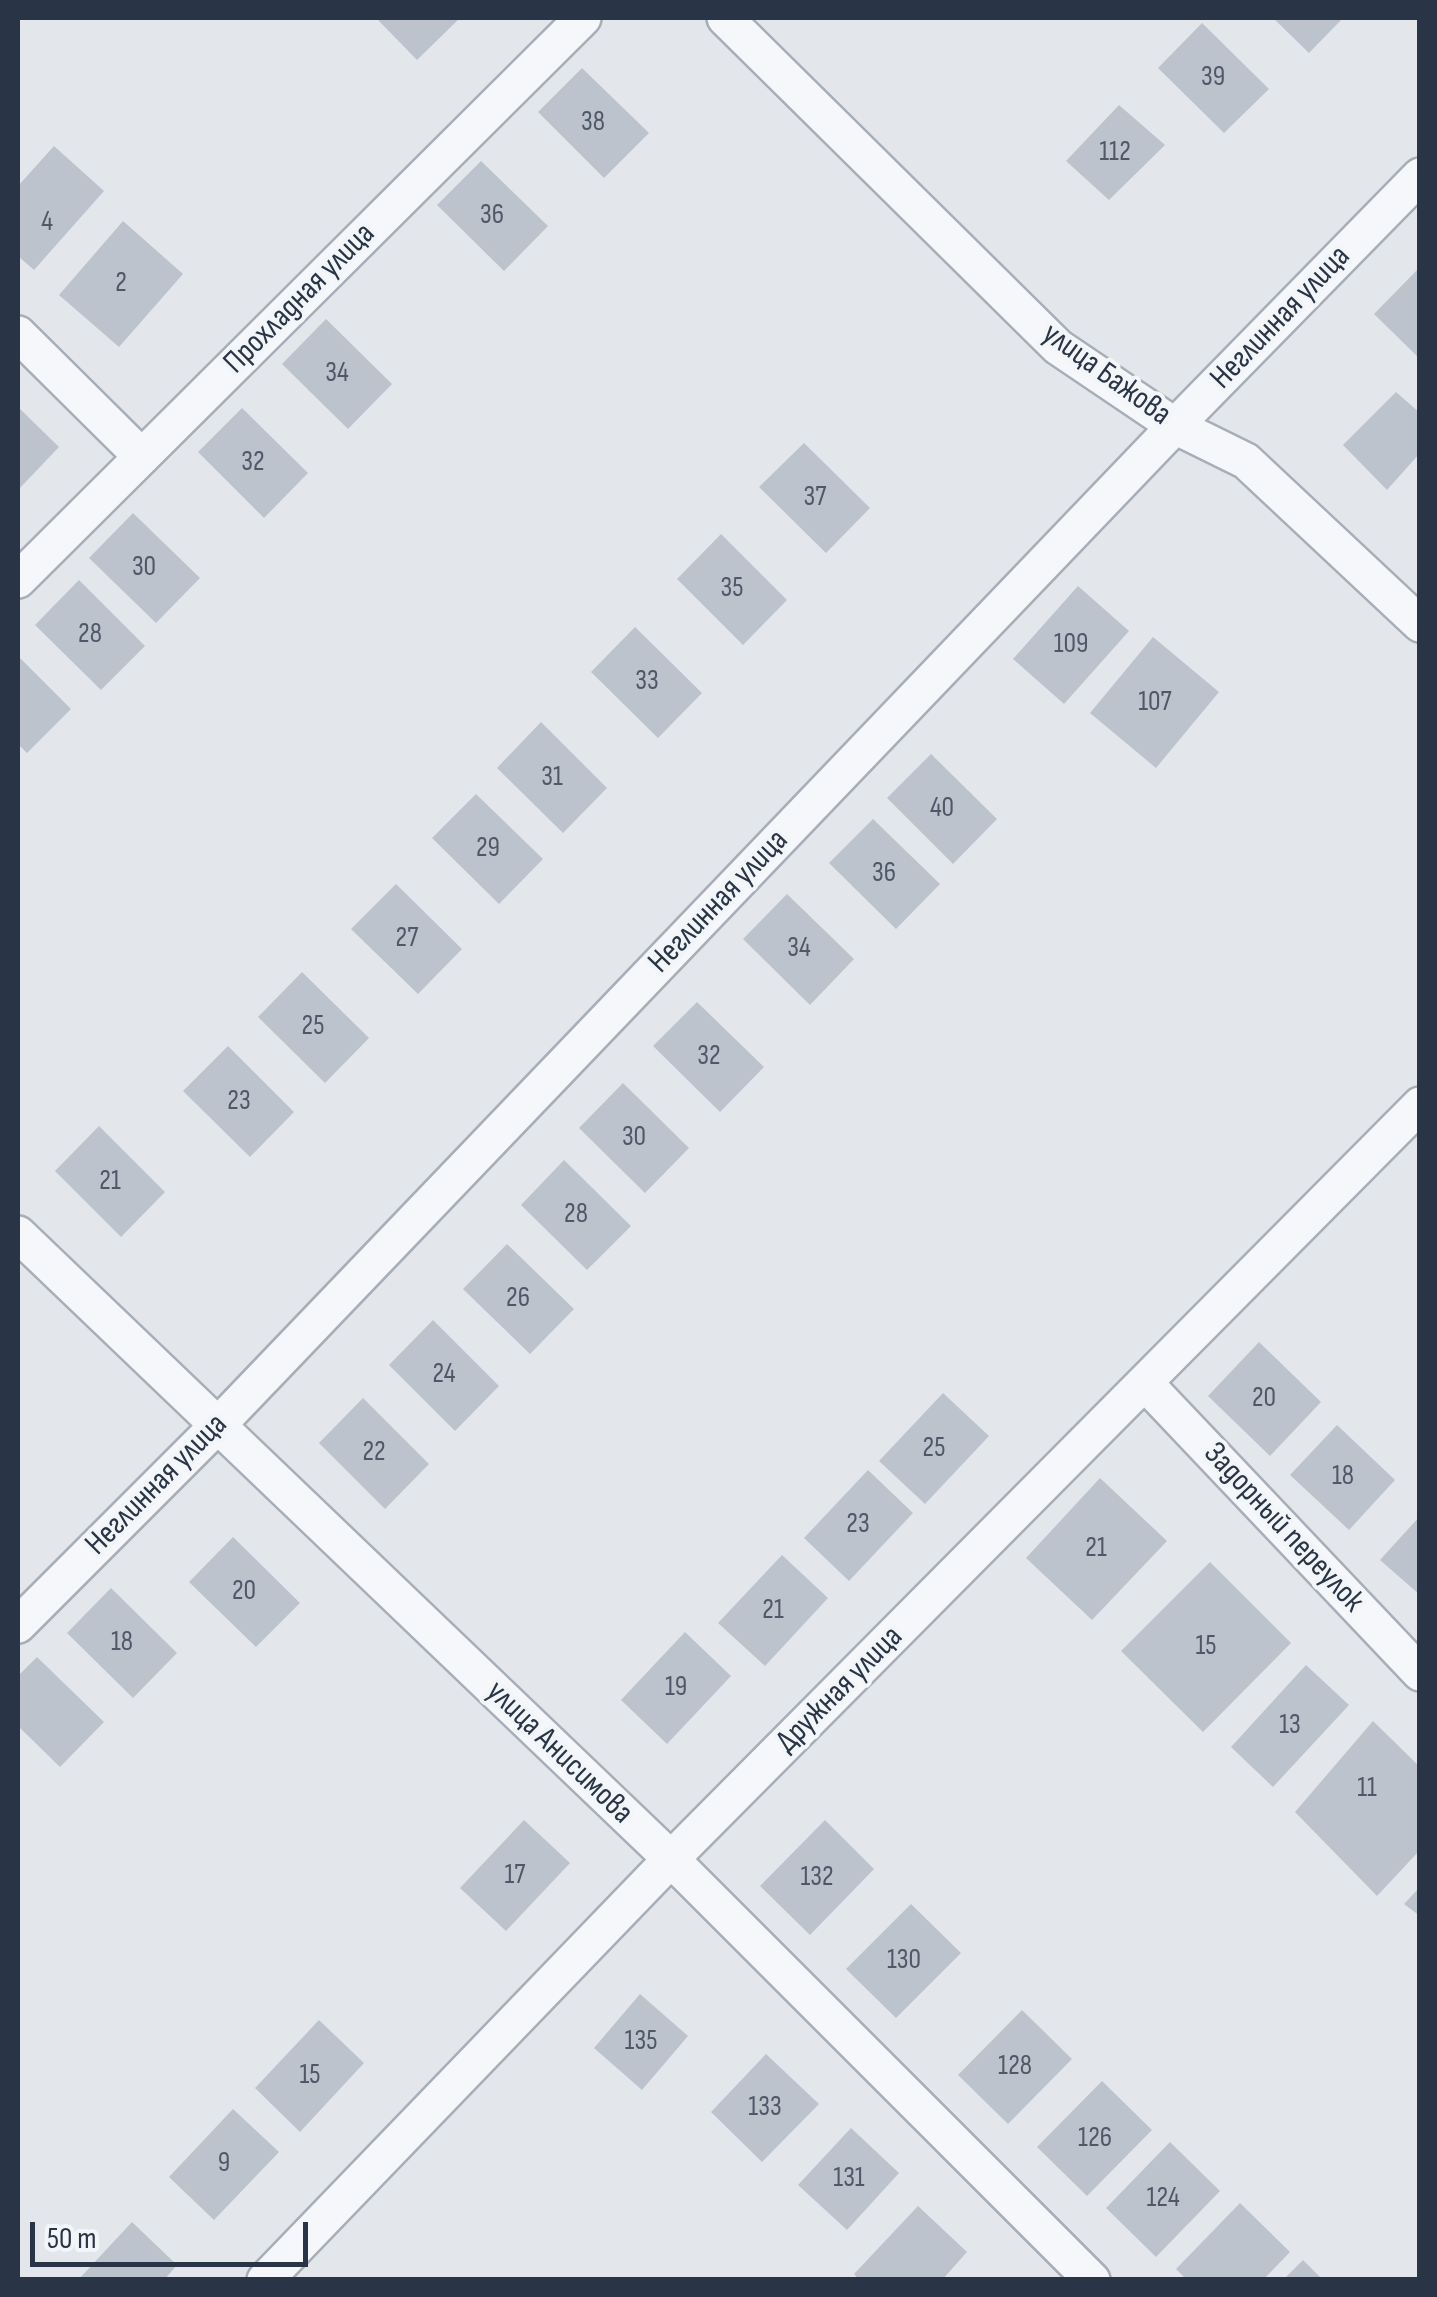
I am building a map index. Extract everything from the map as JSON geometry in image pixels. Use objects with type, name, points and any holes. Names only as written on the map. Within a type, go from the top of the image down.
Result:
[{"type":"street","name":"Прохладная улица","points":[[18,580],[583,18]]},
{"type":"street","name":"улица Бажова","points":[[724,18],[1058,347],[1175,426],[1246,461],[1420,624]]},
{"type":"street","name":"Неглинная улица","points":[[18,1625],[216,1426],[1175,426],[1420,176]]},
{"type":"street","points":[[18,334],[142,457]]},
{"type":"street","name":"Дружная улица","points":[[265,2280],[671,1859],[1420,1104]]},
{"type":"street","name":"улица Анисимова","points":[[18,1234],[671,1859],[1092,2280]]},
{"type":"street","name":"Задорный переулок","points":[[1146,1384],[1420,1673]]},
{"type":"building","points":[[380,18],[460,18],[417,60]]},
{"type":"building","points":[[1273,18],[1343,18],[1309,53]]},
{"type":"building","points":[[1202,23],[1269,89],[1224,133],[1158,68]]},
{"type":"building","points":[[582,68],[649,133],[604,178],[538,112]]},
{"type":"building","points":[[1119,105],[1165,145],[1109,200],[1066,161]]},
{"type":"building","points":[[54,146],[104,191],[34,270],[18,256],[18,186]]},
{"type":"building","points":[[481,161],[548,226],[504,271],[437,205]]},
{"type":"building","points":[[123,221],[183,274],[119,347],[59,295]]},
{"type":"building","points":[[1420,271],[1420,359],[1374,314]]},
{"type":"building","points":[[326,319],[392,384],[348,429],[282,364]]},
{"type":"building","points":[[1396,392],[1420,413],[1420,453],[1387,490],[1343,445]]},
{"type":"building","points":[[18,407],[59,447],[18,490]]},
{"type":"building","points":[[242,408],[308,473],[264,518],[198,452]]},
{"type":"building","points":[[804,443],[870,508],[826,553],[759,487]]},
{"type":"building","points":[[133,513],[200,578],[156,623],[89,558]]},
{"type":"building","points":[[721,534],[787,600],[743,645],[677,579]]},
{"type":"building","points":[[79,580],[145,646],[101,690],[35,625]]},
{"type":"building","points":[[1078,586],[1129,631],[1064,704],[1013,659]]},
{"type":"building","points":[[635,627],[702,693],[658,738],[591,672]]},
{"type":"building","points":[[1153,637],[1219,692],[1156,768],[1090,713]]},
{"type":"building","points":[[18,656],[71,709],[27,753],[18,744]]},
{"type":"building","points":[[541,722],[607,788],[563,833],[497,768]]},
{"type":"building","points":[[931,754],[997,819],[953,864],[887,798]]},
{"type":"building","points":[[476,794],[543,859],[499,904],[432,838]]},
{"type":"building","points":[[873,819],[940,884],[896,929],[829,863]]},
{"type":"building","points":[[396,884],[462,949],[418,994],[351,929]]},
{"type":"building","points":[[787,894],[854,959],[810,1005],[743,939]]},
{"type":"building","points":[[302,972],[369,1038],[325,1083],[258,1017]]},
{"type":"building","points":[[697,1002],[764,1067],[720,1112],[653,1046]]},
{"type":"building","points":[[228,1046],[294,1112],[250,1157],[183,1091]]},
{"type":"building","points":[[623,1083],[689,1148],[645,1193],[579,1128]]},
{"type":"building","points":[[99,1126],[165,1192],[121,1237],[55,1171]]},
{"type":"building","points":[[564,1160],[631,1226],[587,1270],[521,1205]]},
{"type":"building","points":[[507,1244],[574,1309],[530,1354],[463,1289]]},
{"type":"building","points":[[433,1320],[499,1386],[455,1431],[389,1365]]},
{"type":"building","points":[[1259,1342],[1321,1402],[1270,1456],[1208,1396]]},
{"type":"building","points":[[943,1393],[989,1436],[925,1504],[879,1461]]},
{"type":"building","points":[[363,1398],[429,1464],[385,1509],[319,1443]]},
{"type":"building","points":[[1337,1425],[1395,1480],[1349,1530],[1290,1475]]},
{"type":"building","points":[[868,1470],[913,1513],[849,1581],[804,1538]]},
{"type":"building","points":[[1100,1478],[1167,1541],[1092,1620],[1026,1558]]},
{"type":"building","points":[[1420,1516],[1420,1595],[1380,1560]]},
{"type":"building","points":[[233,1537],[300,1603],[256,1647],[189,1582]]},
{"type":"building","points":[[782,1555],[828,1598],[765,1666],[718,1623]]},
{"type":"building","points":[[1210,1562],[1291,1643],[1203,1732],[1121,1651]]},
{"type":"building","points":[[111,1588],[177,1653],[133,1698],[67,1633]]},
{"type":"building","points":[[685,1632],[731,1676],[667,1744],[621,1700]]},
{"type":"building","points":[[37,1657],[104,1722],[60,1767],[18,1726],[18,1676]]},
{"type":"building","points":[[1306,1665],[1349,1705],[1273,1787],[1231,1747]]},
{"type":"building","points":[[1373,1721],[1420,1767],[1420,1850],[1377,1896],[1295,1812]]},
{"type":"building","points":[[524,1820],[570,1863],[506,1931],[460,1888]]},
{"type":"building","points":[[825,1820],[874,1869],[810,1935],[760,1886]]},
{"type":"building","points":[[1420,1887],[1420,1916],[1404,1904]]},
{"type":"building","points":[[911,1904],[961,1953],[896,2018],[846,1969]]},
{"type":"building","points":[[640,1994],[688,2036],[642,2090],[594,2048]]},
{"type":"building","points":[[1022,2010],[1072,2059],[1008,2124],[958,2075]]},
{"type":"building","points":[[319,2020],[364,2063],[300,2132],[255,2088]]},
{"type":"building","points":[[766,2054],[819,2104],[762,2162],[711,2112]]},
{"type":"building","points":[[1102,2081],[1152,2130],[1087,2196],[1037,2147]]},
{"type":"building","points":[[233,2109],[279,2152],[214,2220],[169,2177]]},
{"type":"building","points":[[851,2128],[899,2173],[847,2230],[798,2185]]},
{"type":"building","points":[[1170,2142],[1220,2191],[1156,2257],[1106,2208]]},
{"type":"building","points":[[1240,2203],[1290,2252],[1263,2280],[1187,2280],[1176,2269]]},
{"type":"building","points":[[918,2206],[967,2252],[942,2280],[859,2280],[854,2274]]},
{"type":"building","points":[[132,2222],[177,2265],[164,2280],[78,2280]]},
{"type":"building","points":[[1303,2260],[1323,2280],[1283,2280]]}]
